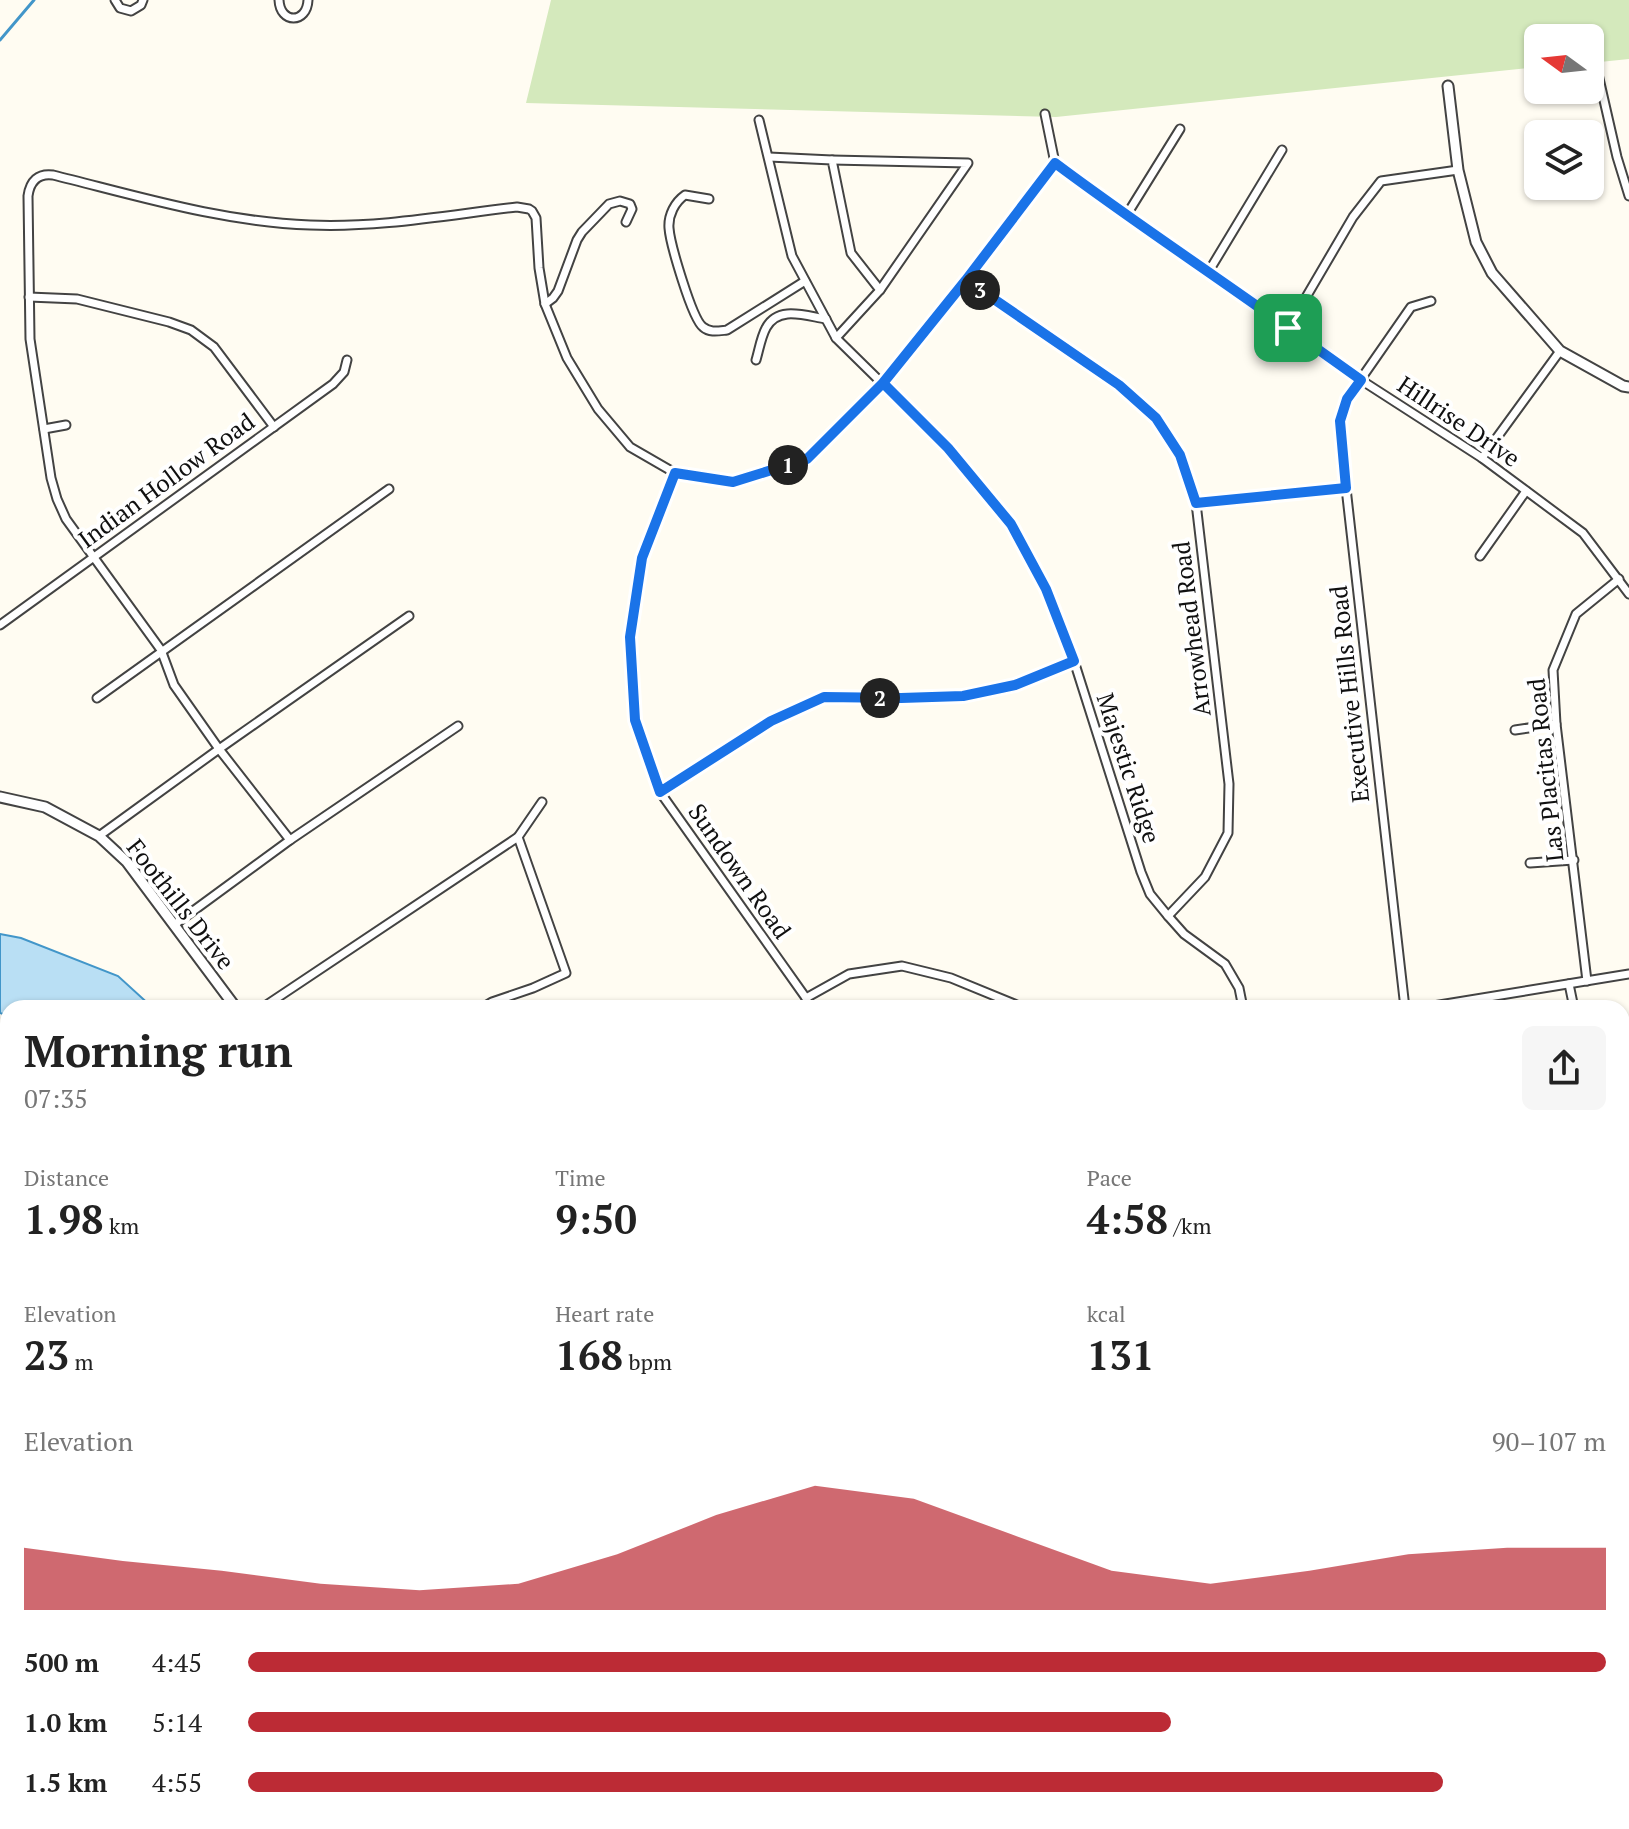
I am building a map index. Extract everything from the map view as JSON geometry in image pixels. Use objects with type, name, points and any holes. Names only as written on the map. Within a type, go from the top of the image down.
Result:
[{"type":"street","points":[[115,0],[120,8],[131,11],[143,0]]},
{"type":"street","points":[[279,0],[279,9],[291,18],[305,13],[308,0]]},
{"type":"street","points":[[1448,86],[1458,170],[1476,242],[1492,273],[1560,351],[1629,387]]},
{"type":"street","points":[[1604,100],[1629,196]]},
{"type":"street","points":[[290,840],[174,685],[161,650],[66,519],[57,499],[30,339],[29,192],[33,181],[45,174],[201,212],[284,224],[363,225],[525,207],[532,211],[538,226],[539,268],[545,304],[567,358],[598,409],[630,447],[675,473],[733,482],[807,459],[883,383],[1055,163],[1045,114]]},
{"type":"street","name":"Majestic Ridge","points":[[759,120],[792,256],[836,338],[948,448],[1011,524],[1046,589],[1074,661],[1150,894],[1184,934],[1225,964],[1239,988],[1241,1000]]},
{"type":"street","points":[[1126,216],[1180,129]]},
{"type":"street","points":[[1209,271],[1282,150]]},
{"type":"street","points":[[769,157],[968,163],[880,290],[836,338]]},
{"type":"street","points":[[832,160],[851,253],[880,290]]},
{"type":"street","name":"Hillrise Drive","points":[[1055,163],[1361,380],[1482,458],[1583,533],[1629,594]]},
{"type":"street","points":[[1288,328],[1353,217],[1381,181],[1458,170]]},
{"type":"street","points":[[709,199],[685,195],[674,207],[669,228],[683,284],[701,326],[713,332],[727,330],[805,281]]},
{"type":"street","points":[[545,304],[556,295],[579,237],[609,204],[620,201],[630,204],[632,209],[626,222]]},
{"type":"street","name":"Arrowhead Road","points":[[966,280],[1119,385],[1156,418],[1180,455],[1196,503],[1229,784],[1228,833],[1205,877],[1168,916]]},
{"type":"street","points":[[29,297],[77,299],[191,330],[214,347],[274,427]]},
{"type":"street","name":"Executive Hills Road","points":[[1404,1000],[1340,421],[1347,399],[1390,334],[1411,307],[1431,301]]},
{"type":"street","points":[[756,360],[766,327],[780,314],[826,319]]},
{"type":"street","points":[[1482,458],[1560,351]]},
{"type":"street","name":"Indian Hollow Road","points":[[0,625],[337,381],[344,372],[347,360]]},
{"type":"street","points":[[44,429],[66,425]]},
{"type":"street","name":"Sundown Road","points":[[675,473],[642,558],[630,637],[635,720],[660,792],[806,998]]},
{"type":"street","points":[[1196,503],[1346,488]]},
{"type":"street","points":[[97,698],[389,489]]},
{"type":"street","points":[[1480,556],[1526,491]]},
{"type":"street","name":"Las Placitas Road","points":[[1587,981],[1556,724],[1553,670],[1576,614],[1619,579]]},
{"type":"street","points":[[99,836],[409,616]]},
{"type":"street","points":[[660,792],[771,721],[824,697],[963,696],[1015,685],[1074,661]]},
{"type":"street","points":[[1515,730],[1556,724]]},
{"type":"street","points":[[174,925],[290,840],[458,726]]},
{"type":"street","name":"Foothills Drive","points":[[0,797],[45,807],[99,836],[127,862],[230,1000]]},
{"type":"street","points":[[274,1000],[518,837],[542,802]]},
{"type":"street","points":[[498,1000],[566,973],[518,837]]},
{"type":"street","points":[[1530,863],[1574,860]]},
{"type":"street","points":[[806,998],[849,974],[902,966],[951,978],[1005,1000]]},
{"type":"street","points":[[1472,1000],[1629,974]]},
{"type":"street","points":[[1569,984],[1572,1000]]},
{"type":"green space","points":[[551,0],[1629,0],[1629,59],[1604,62],[1604,24],[1524,24],[1524,68],[1056,117],[526,103]]},
{"type":"water","points":[[0,934],[21,938],[118,976],[144,1000],[0,1000]]},
{"type":"waterway","points":[[0,40],[34,0]]},
{"type":"route","points":[[1288,328],[1055,163],[883,383],[807,459],[733,482],[675,473],[642,558],[630,637],[635,720],[660,792],[771,721],[824,697],[963,696],[1015,685],[1074,661],[1046,589],[1011,524],[948,448],[883,383],[966,280],[1119,385],[1156,418],[1180,455],[1196,503],[1346,488],[1340,421],[1347,399],[1361,380],[1288,328]]}]
